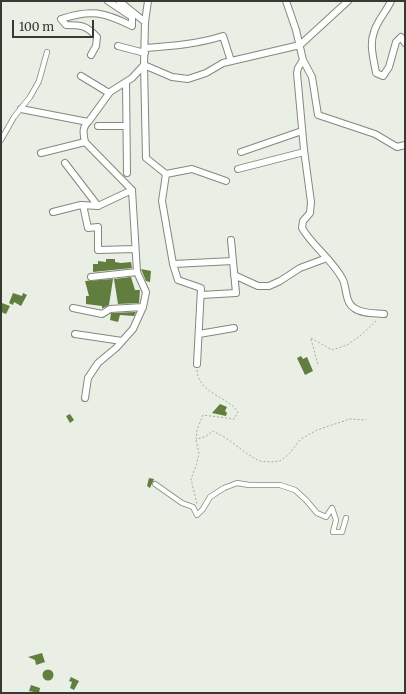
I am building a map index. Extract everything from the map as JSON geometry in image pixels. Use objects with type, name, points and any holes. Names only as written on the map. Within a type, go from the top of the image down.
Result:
[{"type":"street","points":[[91,55],[96,46],[97,37],[89,28],[77,25],[66,26],[61,19],[72,15],[93,12],[114,17],[132,26],[132,17],[108,1]]},
{"type":"street","points":[[119,1],[145,22]]},
{"type":"street","points":[[148,1],[145,22],[144,50],[146,158],[166,174],[192,170],[226,181]]},
{"type":"street","points":[[286,1],[296,30],[303,60],[312,77],[318,115],[375,134],[397,147],[405,145]]},
{"type":"street","points":[[144,65],[172,77],[188,79],[206,73],[223,63],[300,45],[348,1]]},
{"type":"street","points":[[390,1],[387,10],[374,31],[372,42],[376,73],[383,76],[389,67],[396,42],[401,38],[405,43]]},
{"type":"street","points":[[118,46],[144,50],[184,45],[223,36],[231,61]]},
{"type":"street","points":[[1,140],[14,117],[30,97],[39,81],[47,52]]},
{"type":"street","points":[[303,60],[297,72],[304,152],[311,202],[310,213],[304,221],[302,228],[306,236],[328,258],[343,280],[348,301],[352,307],[362,313],[384,314]]},
{"type":"street","points":[[84,398],[88,378],[98,363],[133,329],[143,307],[146,292],[137,272],[132,190],[85,142],[83,131],[85,124],[109,93],[140,71],[144,65]]},
{"type":"street","points":[[81,76],[109,93]]},
{"type":"street","points":[[126,82],[127,173]]},
{"type":"street","points":[[21,108],[88,122]]},
{"type":"street","points":[[98,126],[126,126]]},
{"type":"street","points":[[241,152],[302,131]]},
{"type":"street","points":[[41,153],[85,142]]},
{"type":"street","points":[[238,169],[304,152]]},
{"type":"street","points":[[65,163],[98,206]]},
{"type":"street","points":[[166,174],[162,201],[172,264],[178,280],[201,288],[197,364]]},
{"type":"street","points":[[53,212],[83,206],[98,206],[132,190]]},
{"type":"street","points":[[83,206],[88,228],[98,227],[98,250],[135,249]]},
{"type":"street","points":[[201,295],[236,293],[231,240]]},
{"type":"street","points":[[234,275],[258,286],[269,286],[300,268],[328,258]]},
{"type":"street","points":[[172,264],[233,261]]},
{"type":"street","points":[[91,278],[137,272]]},
{"type":"street","points":[[73,308],[102,314],[110,309],[143,307]]},
{"type":"street","points":[[199,334],[234,328]]},
{"type":"street","points":[[75,334],[122,341]]},
{"type":"street","points":[[155,484],[182,503],[193,507],[197,515],[203,509],[210,497],[237,482],[249,485],[280,485],[295,490],[317,513],[326,517],[332,508],[336,520],[334,532],[342,532],[346,518]]},
{"type":"path","points":[[318,365],[311,338],[332,350],[347,345],[360,336],[384,314]]},
{"type":"path","points":[[197,364],[198,378],[206,388],[234,407],[238,412],[234,419],[203,415],[197,430],[196,439],[199,453],[191,479],[199,513]]},
{"type":"path","points":[[196,439],[205,437],[213,431],[226,438],[240,450],[258,460],[280,461],[288,455],[301,439],[317,430],[350,419],[366,420]]},
{"type":"building","points":[[106,259],[115,259],[115,262],[121,263],[131,262],[132,268],[93,272],[93,264],[98,264],[98,261],[106,262]]},
{"type":"building","points":[[141,269],[151,271],[150,282],[146,281]]},
{"type":"building","points":[[131,277],[135,290],[140,290],[139,303],[118,304],[114,279]]},
{"type":"building","points":[[113,279],[109,305],[102,308],[102,306],[86,304],[86,296],[89,296],[85,281]]},
{"type":"building","points":[[13,293],[22,296],[23,293],[27,295],[21,306],[14,302],[13,305],[9,303]]},
{"type":"building","points":[[2,303],[10,306],[6,314],[1,312]]},
{"type":"building","points":[[136,312],[134,316],[120,315],[118,322],[110,320],[111,313]]},
{"type":"building","points":[[301,356],[303,359],[307,357],[313,371],[305,375],[297,358]]},
{"type":"building","points":[[220,404],[227,407],[225,411],[227,413],[226,416],[212,413]]},
{"type":"building","points":[[70,414],[74,420],[70,423],[66,416]]},
{"type":"building","points":[[149,478],[154,479],[150,488],[147,486]]},
{"type":"building","points":[[42,653],[45,662],[36,665],[35,660],[28,657]]},
{"type":"building","points":[[46,670],[50,670],[52,671],[52,679],[46,680],[43,677],[43,673]]},
{"type":"building","points":[[71,677],[79,681],[74,690],[70,688],[72,682],[69,681]]},
{"type":"building","points":[[31,685],[40,688],[39,693],[29,691]]}]
